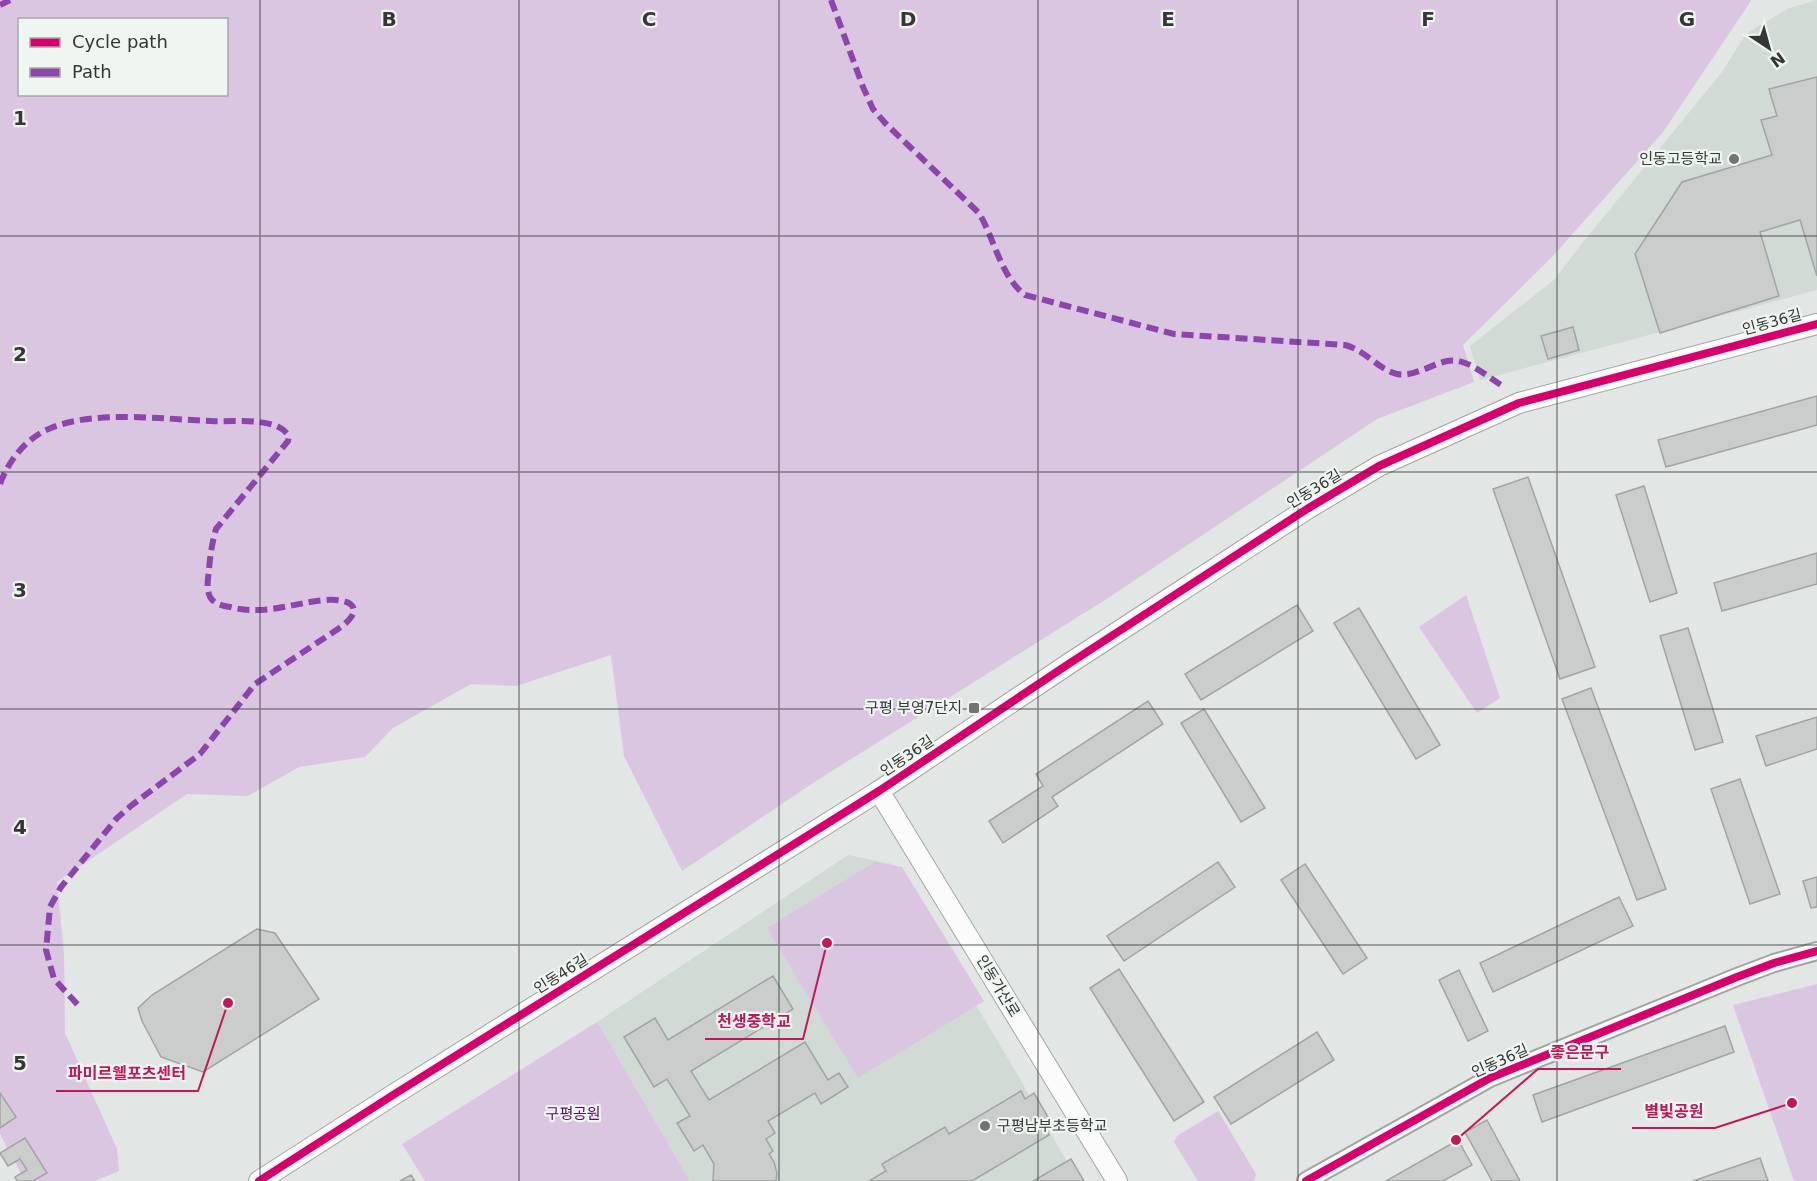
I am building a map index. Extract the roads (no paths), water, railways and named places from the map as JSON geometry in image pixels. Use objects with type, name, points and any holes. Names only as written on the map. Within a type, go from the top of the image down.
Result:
[{"type":"street","name":"인동36길","points":[[879,791],[1307,508],[1379,466],[1519,403],[1817,324]]},
{"type":"street","name":"인동46길","points":[[259,1181],[879,791]]},
{"type":"street","name":"인동가산로","points":[[879,791],[1117,1181]]},
{"type":"street","name":"인동36길","points":[[1306,1181],[1490,1078],[1737,977],[1774,963],[1817,951]]},
{"type":"place","name":"인동고등학교","points":[[1734,159]]},
{"type":"place","name":"구평 부영7단지","points":[[974,708]]},
{"type":"place","name":"천생중학교","points":[[827,943]]},
{"type":"place","name":"파미르웰포츠센터","points":[[228,1003]]},
{"type":"place","name":"별빛공원","points":[[1792,1103]]},
{"type":"place","name":"구평남부초등학교","points":[[985,1126]]},
{"type":"place","name":"좋은문구","points":[[1456,1140]]},
{"type":"park label","name":"구평공원","points":[[573,1114]]}]
